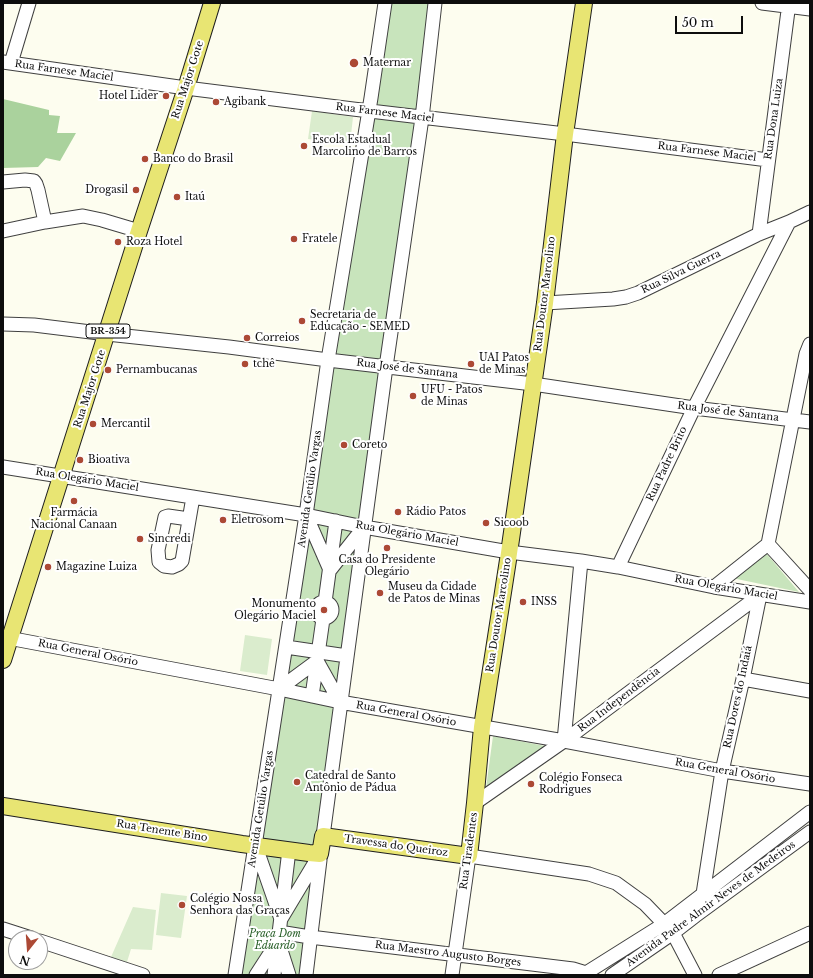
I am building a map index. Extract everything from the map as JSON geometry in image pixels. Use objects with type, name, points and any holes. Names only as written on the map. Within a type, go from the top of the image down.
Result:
[{"type":"main road","name":"Rua Major Gote","points":[[3,660],[6,638],[62,476],[212,3]]},
{"type":"main road","name":"Rua Doutor Marcolino","points":[[482,727],[545,303],[565,134],[584,3]]},
{"type":"main road","name":"Rua Tiradentes","points":[[468,856],[475,803],[482,727]]},
{"type":"main road","name":"Rua Tenente Bino","points":[[3,806],[255,846],[320,854]]},
{"type":"main road","points":[[320,854],[323,836]]},
{"type":"main road","name":"Travessa do Queiroz","points":[[323,836],[468,856]]},
{"type":"street","points":[[7,63],[29,3]]},
{"type":"street","name":"Avenida Getúlio Vargas","points":[[235,975],[306,515],[328,360],[369,111],[385,3]]},
{"type":"street","points":[[323,836],[386,367],[422,118],[436,3]]},
{"type":"street","points":[[762,3],[789,5],[810,9]]},
{"type":"street","name":"Rua Dona Luiza","points":[[759,234],[789,5]]},
{"type":"street","name":"Rua Farnese Maciel","points":[[7,63],[186,88],[768,160]]},
{"type":"street","points":[[3,182],[25,180],[34,181],[38,190],[45,222]]},
{"type":"street","name":"Rua Silva Guerra","points":[[545,303],[613,299],[638,293],[759,234],[810,212]]},
{"type":"street","points":[[3,231],[20,226],[83,216],[139,231]]},
{"type":"street","name":"Rua Padre Brito","points":[[618,567],[694,408],[789,222]]},
{"type":"street","points":[[759,234],[765,240],[773,254]]},
{"type":"street","name":"Rua José de Santana","points":[[3,324],[34,325],[229,347],[533,384],[694,408],[810,422]]},
{"type":"street","points":[[714,587],[768,544],[793,420],[809,351]]},
{"type":"street","name":"Rua Olegário Maciel","points":[[3,467],[306,515],[364,527],[509,552],[618,567],[714,587],[810,602]]},
{"type":"street","points":[[189,519],[193,497]]},
{"type":"street","points":[[306,515],[330,570]]},
{"type":"street","points":[[312,696],[336,521]]},
{"type":"street","points":[[330,570],[364,527]]},
{"type":"street","points":[[768,544],[810,590]]},
{"type":"street","points":[[564,741],[581,561]]},
{"type":"street","name":"Rua Independência","points":[[475,803],[564,741],[760,595]]},
{"type":"street","name":"Rua Dores do Indaiá","points":[[703,894],[722,771],[760,595]]},
{"type":"street","points":[[292,605],[352,614]]},
{"type":"street","name":"Rua General Osório","points":[[6,638],[340,702],[564,741],[722,771],[810,784]]},
{"type":"street","points":[[286,647],[318,657],[347,656]]},
{"type":"street","points":[[279,690],[318,657]]},
{"type":"street","points":[[318,657],[340,702]]},
{"type":"street","points":[[743,679],[810,691]]},
{"type":"street","name":"Avenida Padre Almir Neves de Medeiros","points":[[612,975],[668,928],[703,894],[810,812]]},
{"type":"street","name":"Avenida Padre Almir Neves de Medeiros","points":[[584,974],[668,928],[695,916],[810,832]]},
{"type":"street","points":[[255,846],[281,919]]},
{"type":"street","points":[[274,975],[289,850]]},
{"type":"street","points":[[281,919],[320,854]]},
{"type":"street","points":[[306,975],[320,854]]},
{"type":"street","points":[[468,856],[589,874],[616,883],[645,904],[668,928],[695,975]]},
{"type":"street","name":"Rua Tiradentes","points":[[452,975],[468,856]]},
{"type":"street","points":[[719,975],[810,933]]},
{"type":"street","points":[[256,975],[279,937]]},
{"type":"street","points":[[279,937],[288,975]]},
{"type":"street","name":"Rua Maestro Augusto Borges","points":[[279,937],[310,937],[573,969],[584,974]]},
{"type":"street","points":[[48,944],[143,975]]},
{"type":"green space","name":"Praça Dom Eduardo","points":[[385,3],[435,3],[306,975],[235,975]]},
{"type":"green space","points":[[3,99],[49,110],[49,115],[60,116],[57,133],[76,133],[60,161],[46,158],[38,167],[3,168]]},
{"type":"green space","points":[[312,111],[353,117],[350,144],[308,139]]},
{"type":"green space","points":[[766,553],[799,592],[732,578]]},
{"type":"green space","points":[[245,635],[272,639],[267,675],[240,671]]},
{"type":"green space","points":[[493,736],[545,746],[486,788]]},
{"type":"green space","points":[[161,893],[187,896],[181,938],[156,935]]},
{"type":"green space","points":[[133,907],[156,910],[152,950],[131,949],[127,962],[111,957]]},
{"type":"place","name":"Maternar","points":[[354,63]]},
{"type":"place","name":"Hotel Lider","points":[[166,96]]},
{"type":"place","name":"Agibank","points":[[216,102]]},
{"type":"place","name":"Escola Estadual Marcolino de Barros","points":[[304,146]]},
{"type":"place","name":"Banco do Brasil","points":[[145,159]]},
{"type":"place","name":"Drogasil","points":[[136,190]]},
{"type":"place","name":"Itaú","points":[[177,197]]},
{"type":"place","name":"Fratele","points":[[294,239]]},
{"type":"place","name":"Roza Hotel","points":[[118,242]]},
{"type":"place","name":"Secretaria de Educação - SEMED","points":[[302,321]]},
{"type":"place","name":"Correios","points":[[247,338]]},
{"type":"place","name":"tchê","points":[[245,364]]},
{"type":"place","name":"UAI Patos de Minas","points":[[471,364]]},
{"type":"place","name":"Pernambucanas","points":[[108,370]]},
{"type":"place","name":"UFU - Patos de Minas","points":[[413,396]]},
{"type":"place","name":"Mercantil","points":[[93,424]]},
{"type":"place","name":"Coreto","points":[[344,445]]},
{"type":"place","name":"Bioativa","points":[[80,460]]},
{"type":"place","name":"Farmácia Nacional Canaan","points":[[74,501]]},
{"type":"place","name":"Rádio Patos","points":[[398,512]]},
{"type":"place","name":"Eletrosom","points":[[223,520]]},
{"type":"place","name":"Sicoob","points":[[486,523]]},
{"type":"place","name":"Sincredi","points":[[140,539]]},
{"type":"place","name":"Casa do Presidente Olegário","points":[[387,548]]},
{"type":"place","name":"Magazine Luiza","points":[[48,567]]},
{"type":"place","name":"Museu da Cidade de Patos de Minas","points":[[380,593]]},
{"type":"place","name":"INSS","points":[[523,602]]},
{"type":"place","name":"Monumento Olegário Maciel","points":[[324,610]]},
{"type":"place","name":"Catedral de Santo Antônio de Pádua","points":[[297,782]]},
{"type":"place","name":"Colégio Fonseca Rodrigues","points":[[531,784]]},
{"type":"place","name":"Colégio Nossa Senhora das Graças","points":[[182,905]]}]
